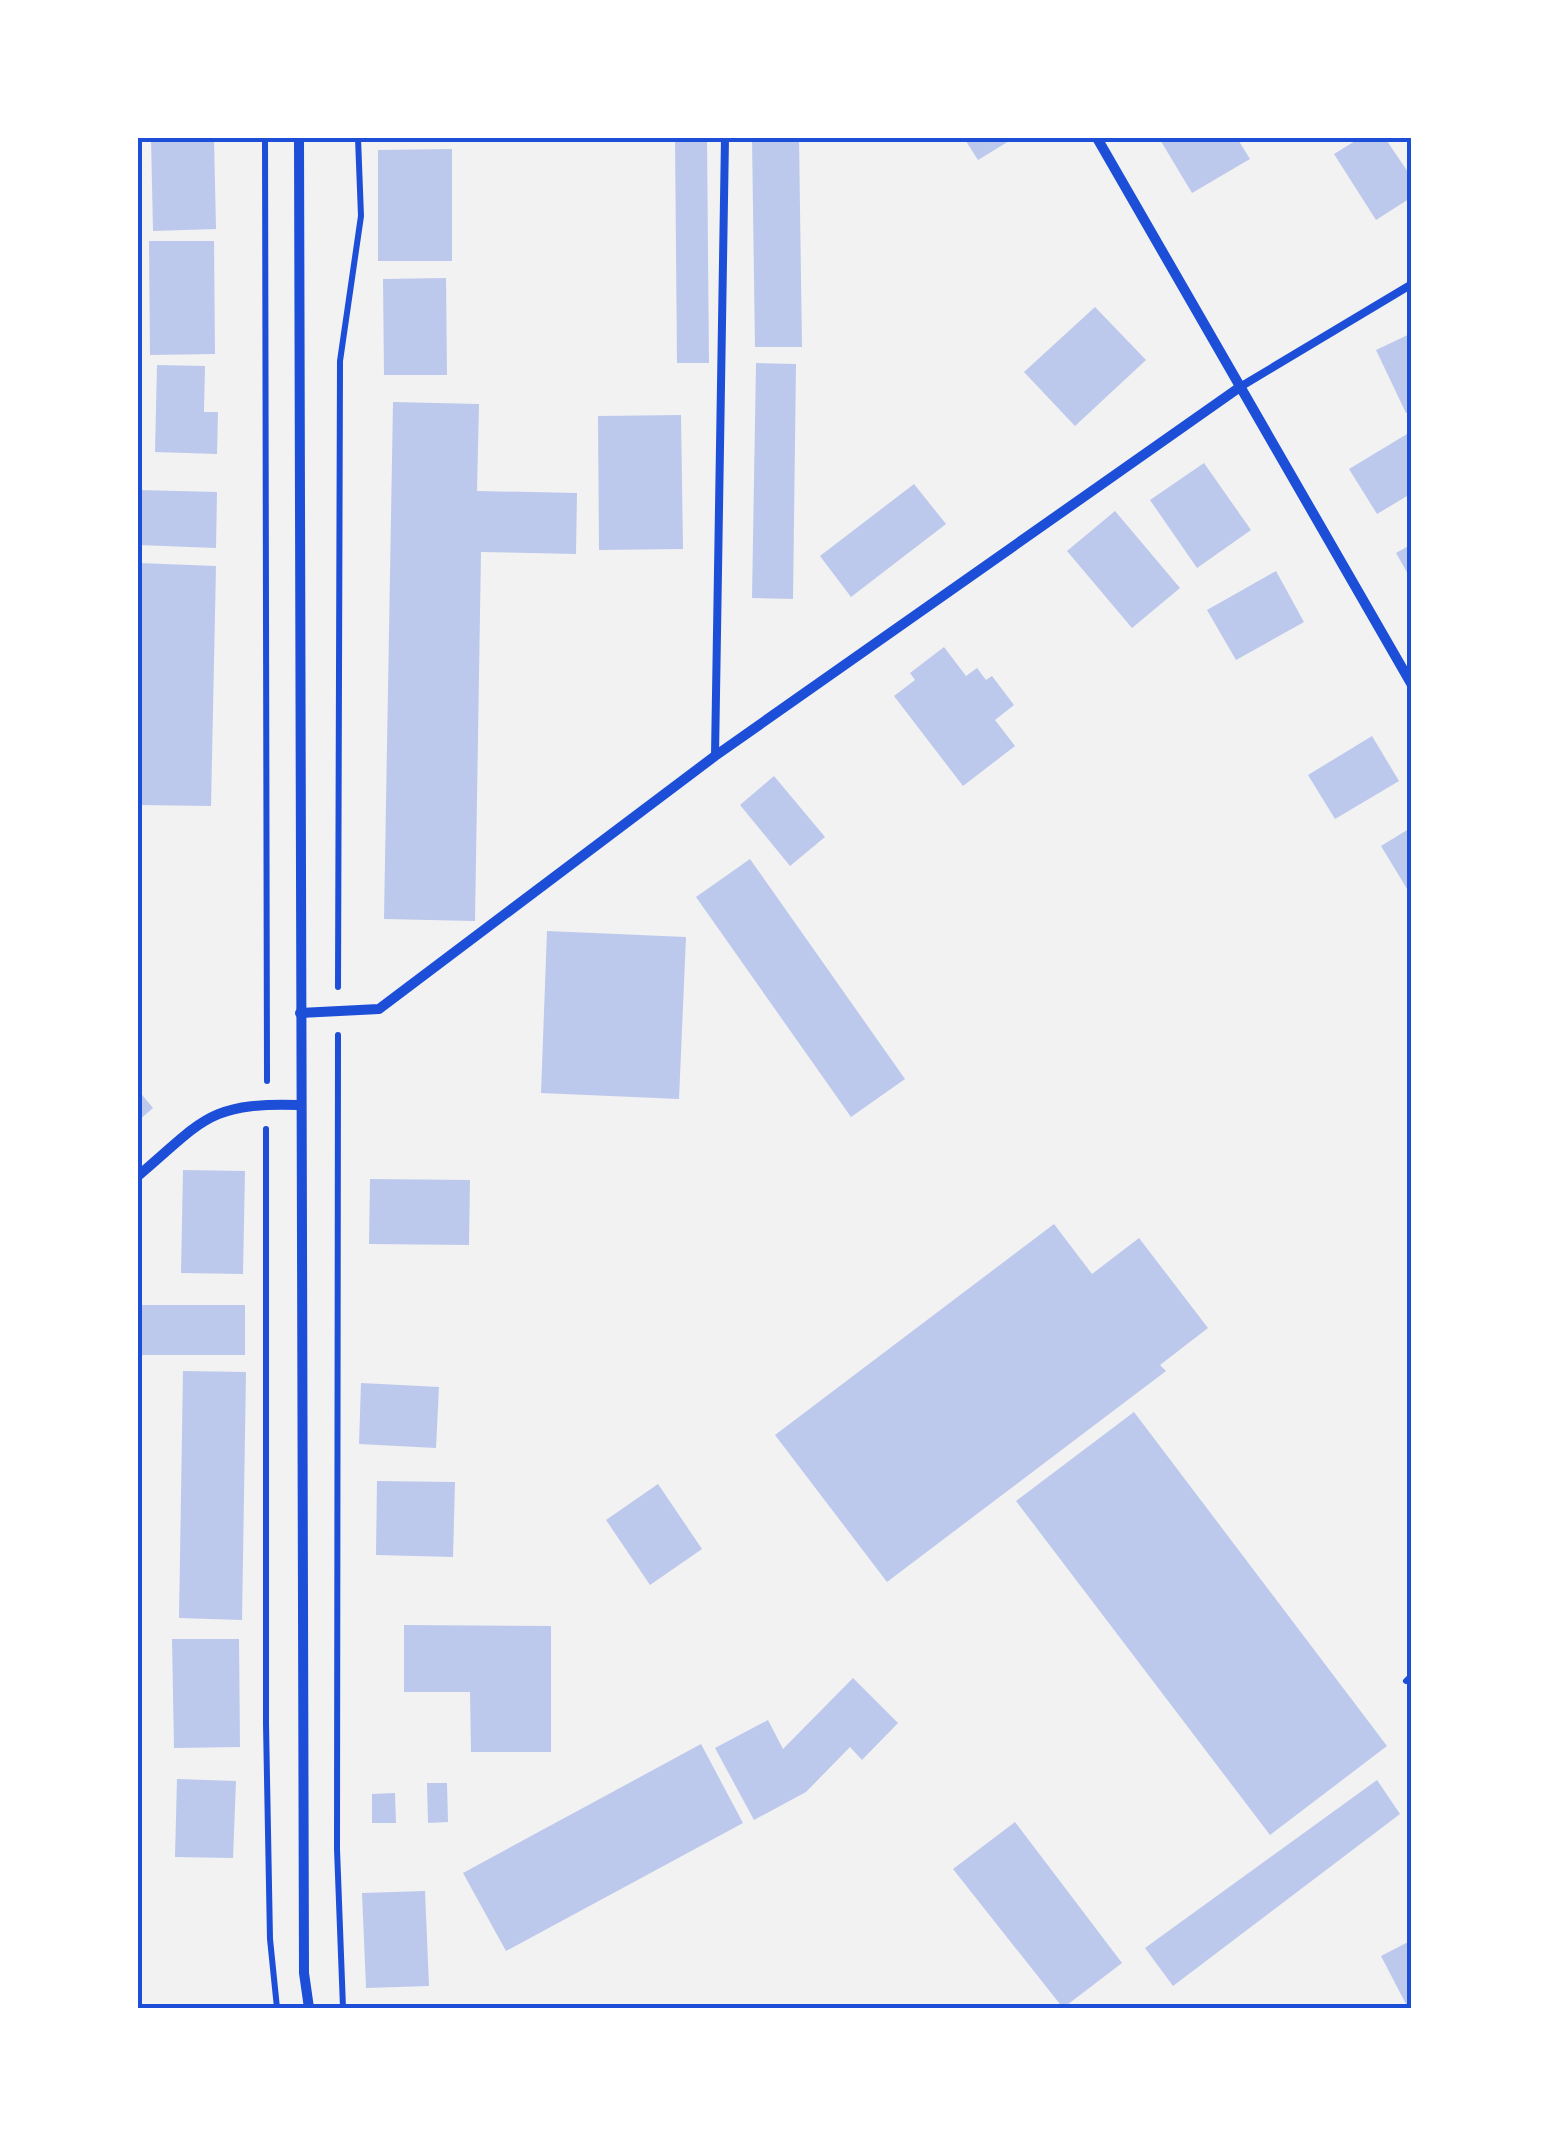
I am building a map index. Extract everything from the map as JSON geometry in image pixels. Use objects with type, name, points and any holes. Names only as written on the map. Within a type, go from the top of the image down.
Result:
[{"type":"street","points":[[299,138],[299,1104],[304,1954],[309,2008]]},
{"type":"street","points":[[1097,138],[1412,685]]},
{"type":"street","points":[[300,1012],[379,1009],[715,756],[1240,387]]},
{"type":"street","points":[[138,1176],[204,1119],[225,1108],[299,1104]]},
{"type":"lane","points":[[715,756],[724,138]]},
{"type":"lane","points":[[1240,387],[1412,284]]},
{"type":"path","points":[[266,138],[266,1724],[270,1939],[277,2008]]},
{"type":"path","points":[[343,2008],[337,1849],[340,362],[361,216],[358,138]]},
{"type":"building","points":[[151,138],[214,138],[216,229],[153,231]]},
{"type":"building","points":[[675,138],[707,138],[709,363],[677,363]]},
{"type":"building","points":[[752,138],[799,138],[802,347],[755,347]]},
{"type":"building","points":[[964,138],[1014,138],[978,160]]},
{"type":"building","points":[[1159,138],[1237,138],[1250,159],[1192,193]]},
{"type":"building","points":[[1360,138],[1385,138],[1412,178],[1412,197],[1376,220],[1334,154]]},
{"type":"building","points":[[452,149],[452,261],[378,261],[378,150]]},
{"type":"building","points":[[149,241],[214,241],[215,354],[150,355]]},
{"type":"building","points":[[446,278],[447,375],[384,375],[383,279]]},
{"type":"building","points":[[1095,307],[1146,360],[1075,426],[1024,372]]},
{"type":"building","points":[[1412,333],[1412,411],[1406,413],[1376,350]]},
{"type":"building","points":[[756,363],[796,364],[793,599],[752,598]]},
{"type":"building","points":[[157,365],[205,366],[204,412],[218,412],[217,454],[155,452]]},
{"type":"building","points":[[393,402],[479,404],[477,491],[577,493],[576,554],[481,552],[475,921],[384,919]]},
{"type":"building","points":[[681,415],[683,549],[599,550],[598,416]]},
{"type":"building","points":[[1412,431],[1412,493],[1377,514],[1349,469]]},
{"type":"building","points":[[1204,463],[1251,530],[1197,568],[1150,500]]},
{"type":"building","points":[[914,484],[946,524],[851,597],[820,556]]},
{"type":"building","points":[[138,490],[217,492],[216,548],[138,545]]},
{"type":"building","points":[[1115,511],[1180,588],[1132,628],[1067,551]]},
{"type":"building","points":[[1412,544],[1412,581],[1396,553]]},
{"type":"building","points":[[138,563],[216,566],[211,806],[138,805]]},
{"type":"building","points":[[1276,571],[1304,622],[1236,660],[1207,610]]},
{"type":"building","points":[[944,647],[966,676],[977,668],[986,680],[992,676],[1014,705],[995,720],[1015,746],[963,786],[894,696],[915,680],[910,673]]},
{"type":"building","points":[[1372,736],[1399,781],[1335,819],[1308,775]]},
{"type":"building","points":[[774,776],[825,837],[790,866],[740,805]]},
{"type":"building","points":[[1412,827],[1412,897],[1381,846]]},
{"type":"building","points":[[750,859],[905,1079],[851,1117],[696,897]]},
{"type":"building","points":[[547,931],[686,937],[679,1099],[541,1093]]},
{"type":"building","points":[[138,1090],[153,1108],[138,1121]]},
{"type":"building","points":[[183,1170],[245,1171],[243,1274],[181,1273]]},
{"type":"building","points":[[370,1179],[470,1180],[469,1245],[369,1244]]},
{"type":"building","points":[[1054,1224],[1092,1274],[1139,1238],[1208,1328],[1160,1365],[1166,1371],[887,1582],[775,1435]]},
{"type":"building","points":[[138,1305],[245,1305],[245,1355],[138,1355]]},
{"type":"building","points":[[183,1371],[246,1372],[242,1620],[179,1618]]},
{"type":"building","points":[[361,1383],[439,1387],[436,1448],[359,1444]]},
{"type":"building","points":[[1134,1412],[1387,1746],[1270,1835],[1016,1501]]},
{"type":"building","points":[[377,1481],[455,1482],[453,1557],[376,1555]]},
{"type":"building","points":[[658,1484],[702,1549],[650,1585],[606,1520]]},
{"type":"building","points":[[404,1625],[551,1626],[551,1752],[471,1752],[470,1692],[404,1692]]},
{"type":"building","points":[[172,1639],[239,1639],[240,1747],[174,1748]]},
{"type":"building","points":[[853,1678],[898,1723],[862,1760],[850,1747],[806,1792],[754,1820],[715,1748],[768,1720],[783,1749]]},
{"type":"building","points":[[701,1744],[743,1823],[506,1951],[463,1873]]},
{"type":"building","points":[[177,1779],[236,1781],[233,1858],[175,1857]]},
{"type":"building","points":[[1377,1780],[1400,1814],[1173,1986],[1145,1948]]},
{"type":"building","points":[[427,1783],[447,1783],[448,1822],[428,1823]]},
{"type":"building","points":[[395,1793],[396,1823],[372,1823],[372,1794]]},
{"type":"building","points":[[1015,1822],[1122,1963],[1063,2008],[953,1869]]},
{"type":"building","points":[[425,1891],[429,1986],[366,1988],[362,1893]]},
{"type":"building","points":[[1412,1940],[1412,2008],[1408,2008],[1381,1956]]}]
